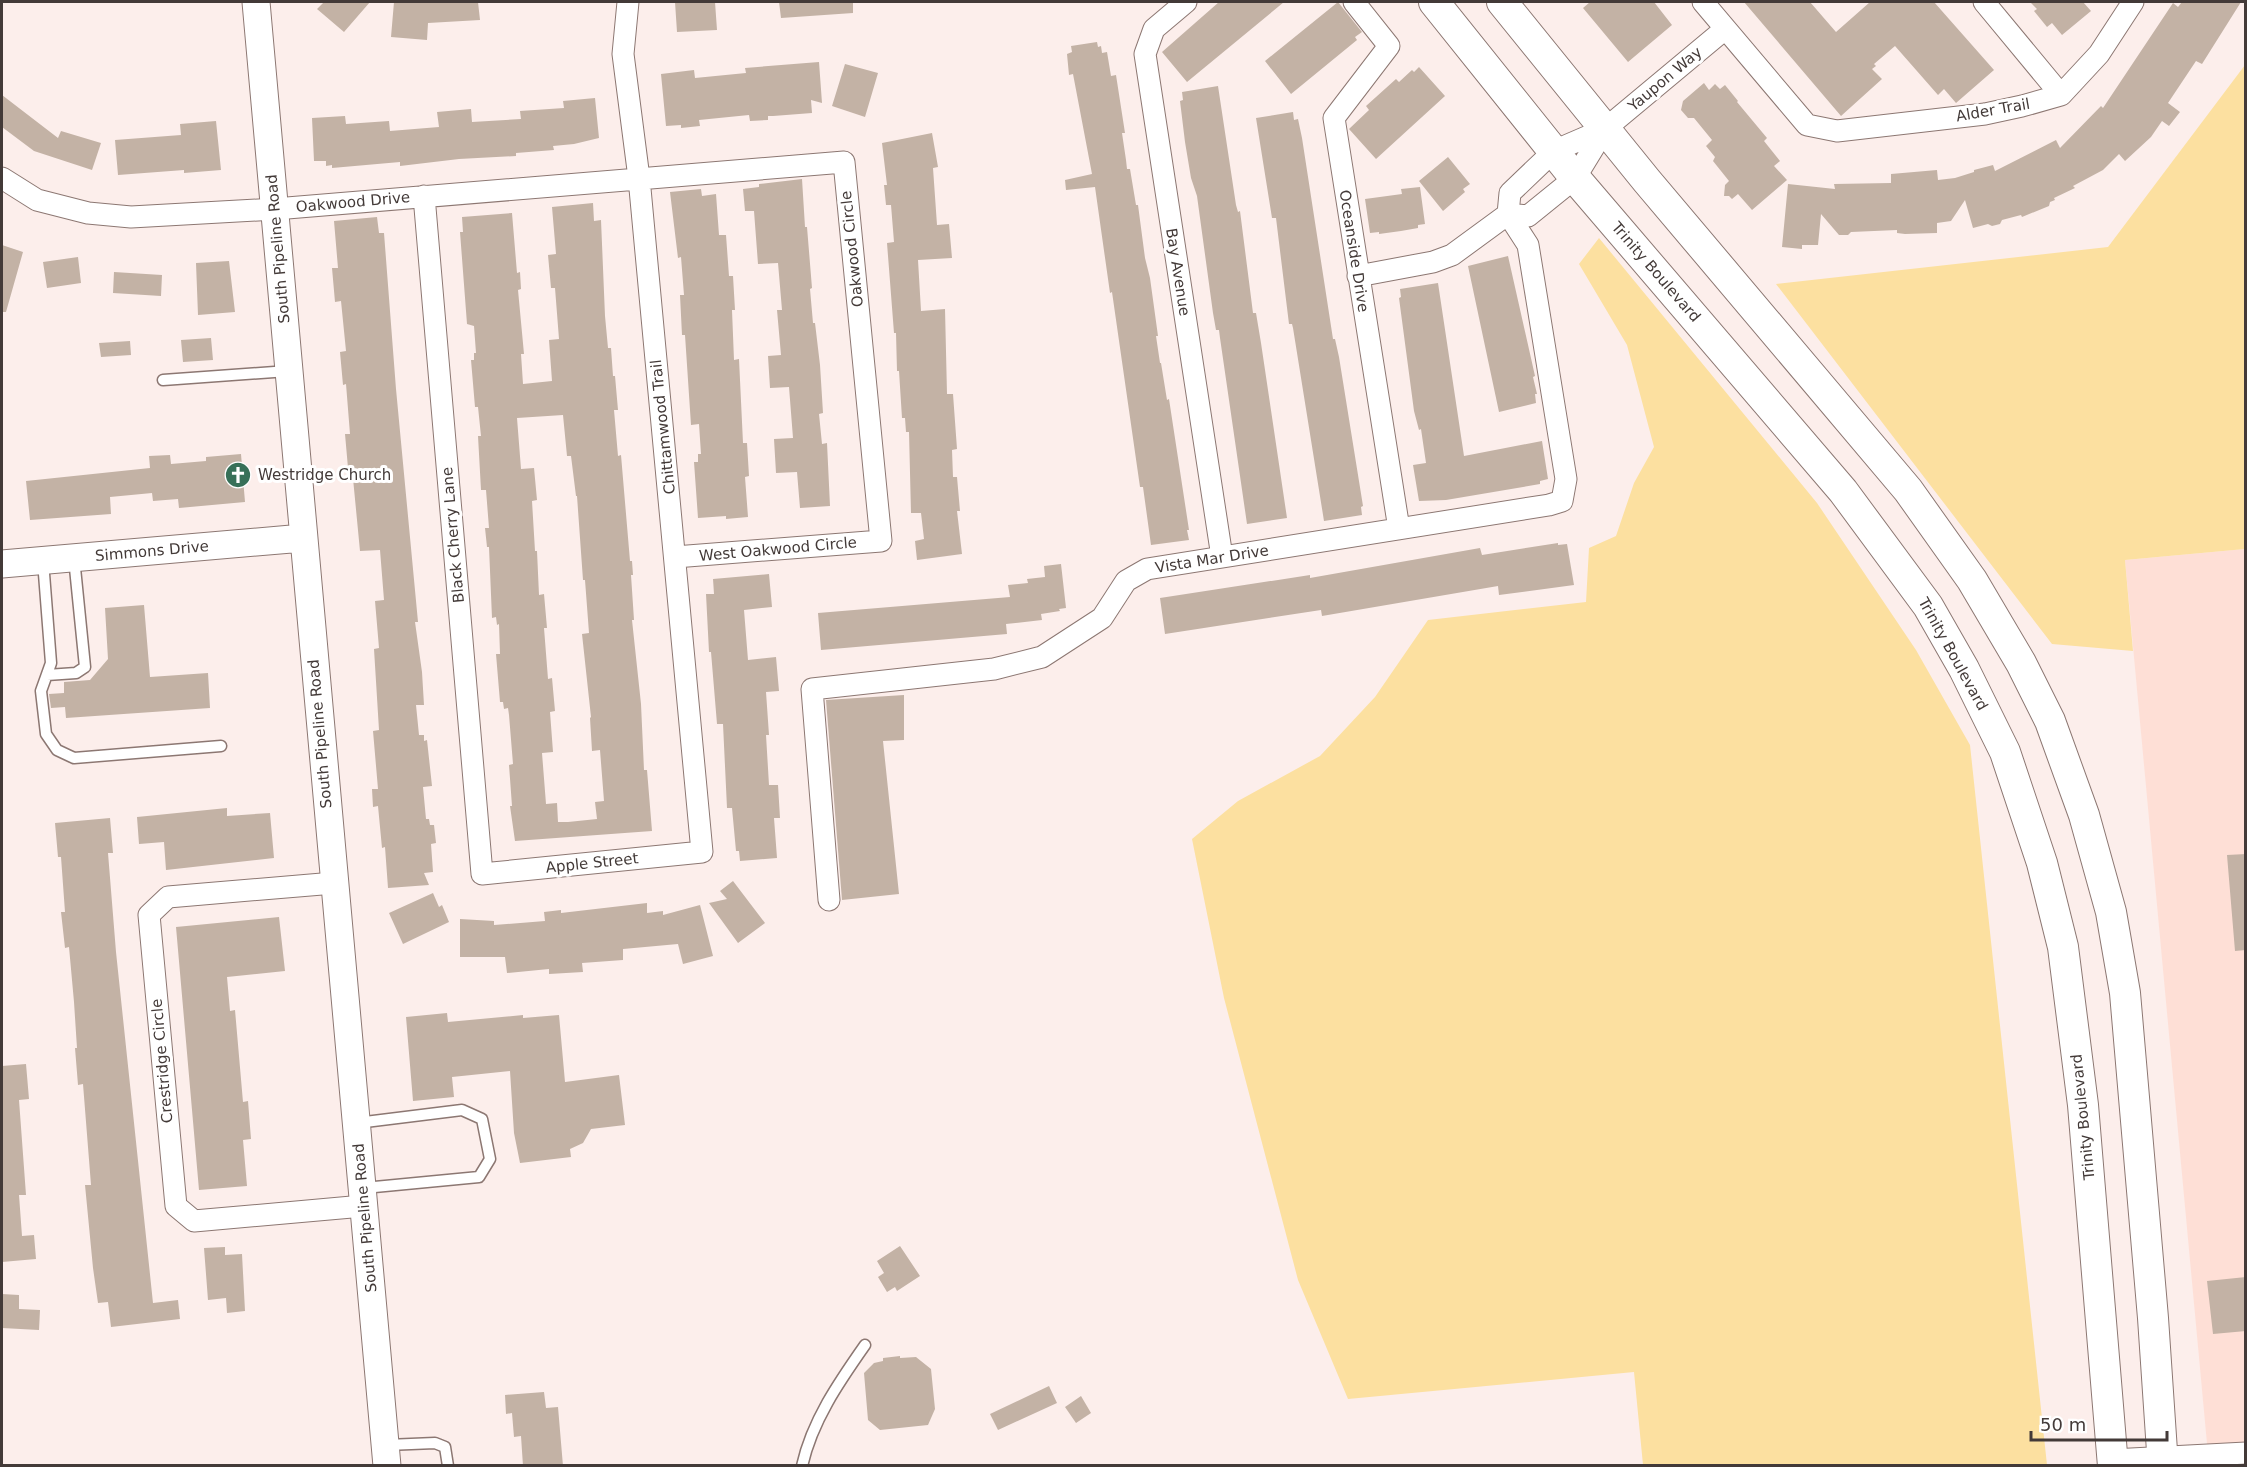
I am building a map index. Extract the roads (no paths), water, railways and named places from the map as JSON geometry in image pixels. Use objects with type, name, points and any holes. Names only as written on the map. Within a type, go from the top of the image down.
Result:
[{"type":"main road","name":"Trinity Boulevard","points":[[1434,2],[1575,178],[1843,491],[1928,606],[1973,686],[2005,752],[2042,863],[2063,947],[2083,1105],[2112,1463]]},
{"type":"main road","points":[[1502,2],[1605,129],[1908,490],[1972,580],[2021,663],[2050,721],[2084,815],[2111,912],[2125,993],[2163,1461]]},
{"type":"street","name":"South Pipeline Road","points":[[256,2],[386,1455]]},
{"type":"street","name":"Chittamwood Trail","points":[[628,2],[623,54],[639,178],[702,852]]},
{"type":"street","name":"Bay Avenue","points":[[1186,2],[1154,29],[1145,54],[1222,557]]},
{"type":"street","name":"Oceanside Drive","points":[[1354,2],[1389,46],[1334,118],[1398,529]]},
{"type":"street","points":[[1703,2],[1725,28]]},
{"type":"street","points":[[1984,2],[2061,95],[2099,54],[2133,2]]},
{"type":"street","name":"Yaupon Way","points":[[1605,129],[1725,28]]},
{"type":"street","name":"Alder Trail","points":[[1725,28],[1807,125],[1837,131],[1985,114],[2061,95]]},
{"type":"street","points":[[1508,214],[1510,193],[1554,151],[1605,129]]},
{"type":"street","points":[[1358,276],[1433,262],[1452,255],[1508,214],[1528,216],[1575,178],[1605,129]]},
{"type":"street","name":"Oakwood Circle","points":[[639,178],[844,162],[881,541]]},
{"type":"street","name":"Oakwood Drive","points":[[2,178],[37,200],[87,213],[130,217],[275,209],[639,178]]},
{"type":"street","name":"Black Cherry Lane","points":[[424,196],[482,874]]},
{"type":"street","name":"Vista Mar Drive","points":[[829,900],[812,689],[994,669],[1042,657],[1102,618],[1126,581],[1147,569],[1549,505],[1562,501],[1566,478],[1528,244],[1508,214]]},
{"type":"street","name":"Simmons Drive","points":[[2,564],[303,538]]},
{"type":"street","name":"West Oakwood Circle","points":[[675,558],[881,541]]},
{"type":"street","name":"Apple Street","points":[[482,874],[702,852]]},
{"type":"street","name":"Crestridge Circle","points":[[334,883],[168,897],[149,915],[157,1008],[176,1206],[194,1221],[362,1197]]},
{"type":"street","points":[[2112,1463],[2163,1461],[2246,1453]]},
{"type":"lane","points":[[163,380],[288,370]]},
{"type":"lane","points":[[47,675],[76,674],[85,667],[74,558]]},
{"type":"lane","points":[[43,561],[51,663],[41,692],[46,734],[57,750],[74,758],[221,746]]},
{"type":"lane","points":[[357,1123],[462,1110],[482,1119],[490,1159],[479,1177],[362,1197]]},
{"type":"lane","points":[[802,1466],[807,1447],[835,1388],[865,1345]]},
{"type":"lane","points":[[386,1455],[435,1443],[445,1447],[448,1466]]},
{"type":"place","name":"Westridge Church","points":[[238,475]]}]
